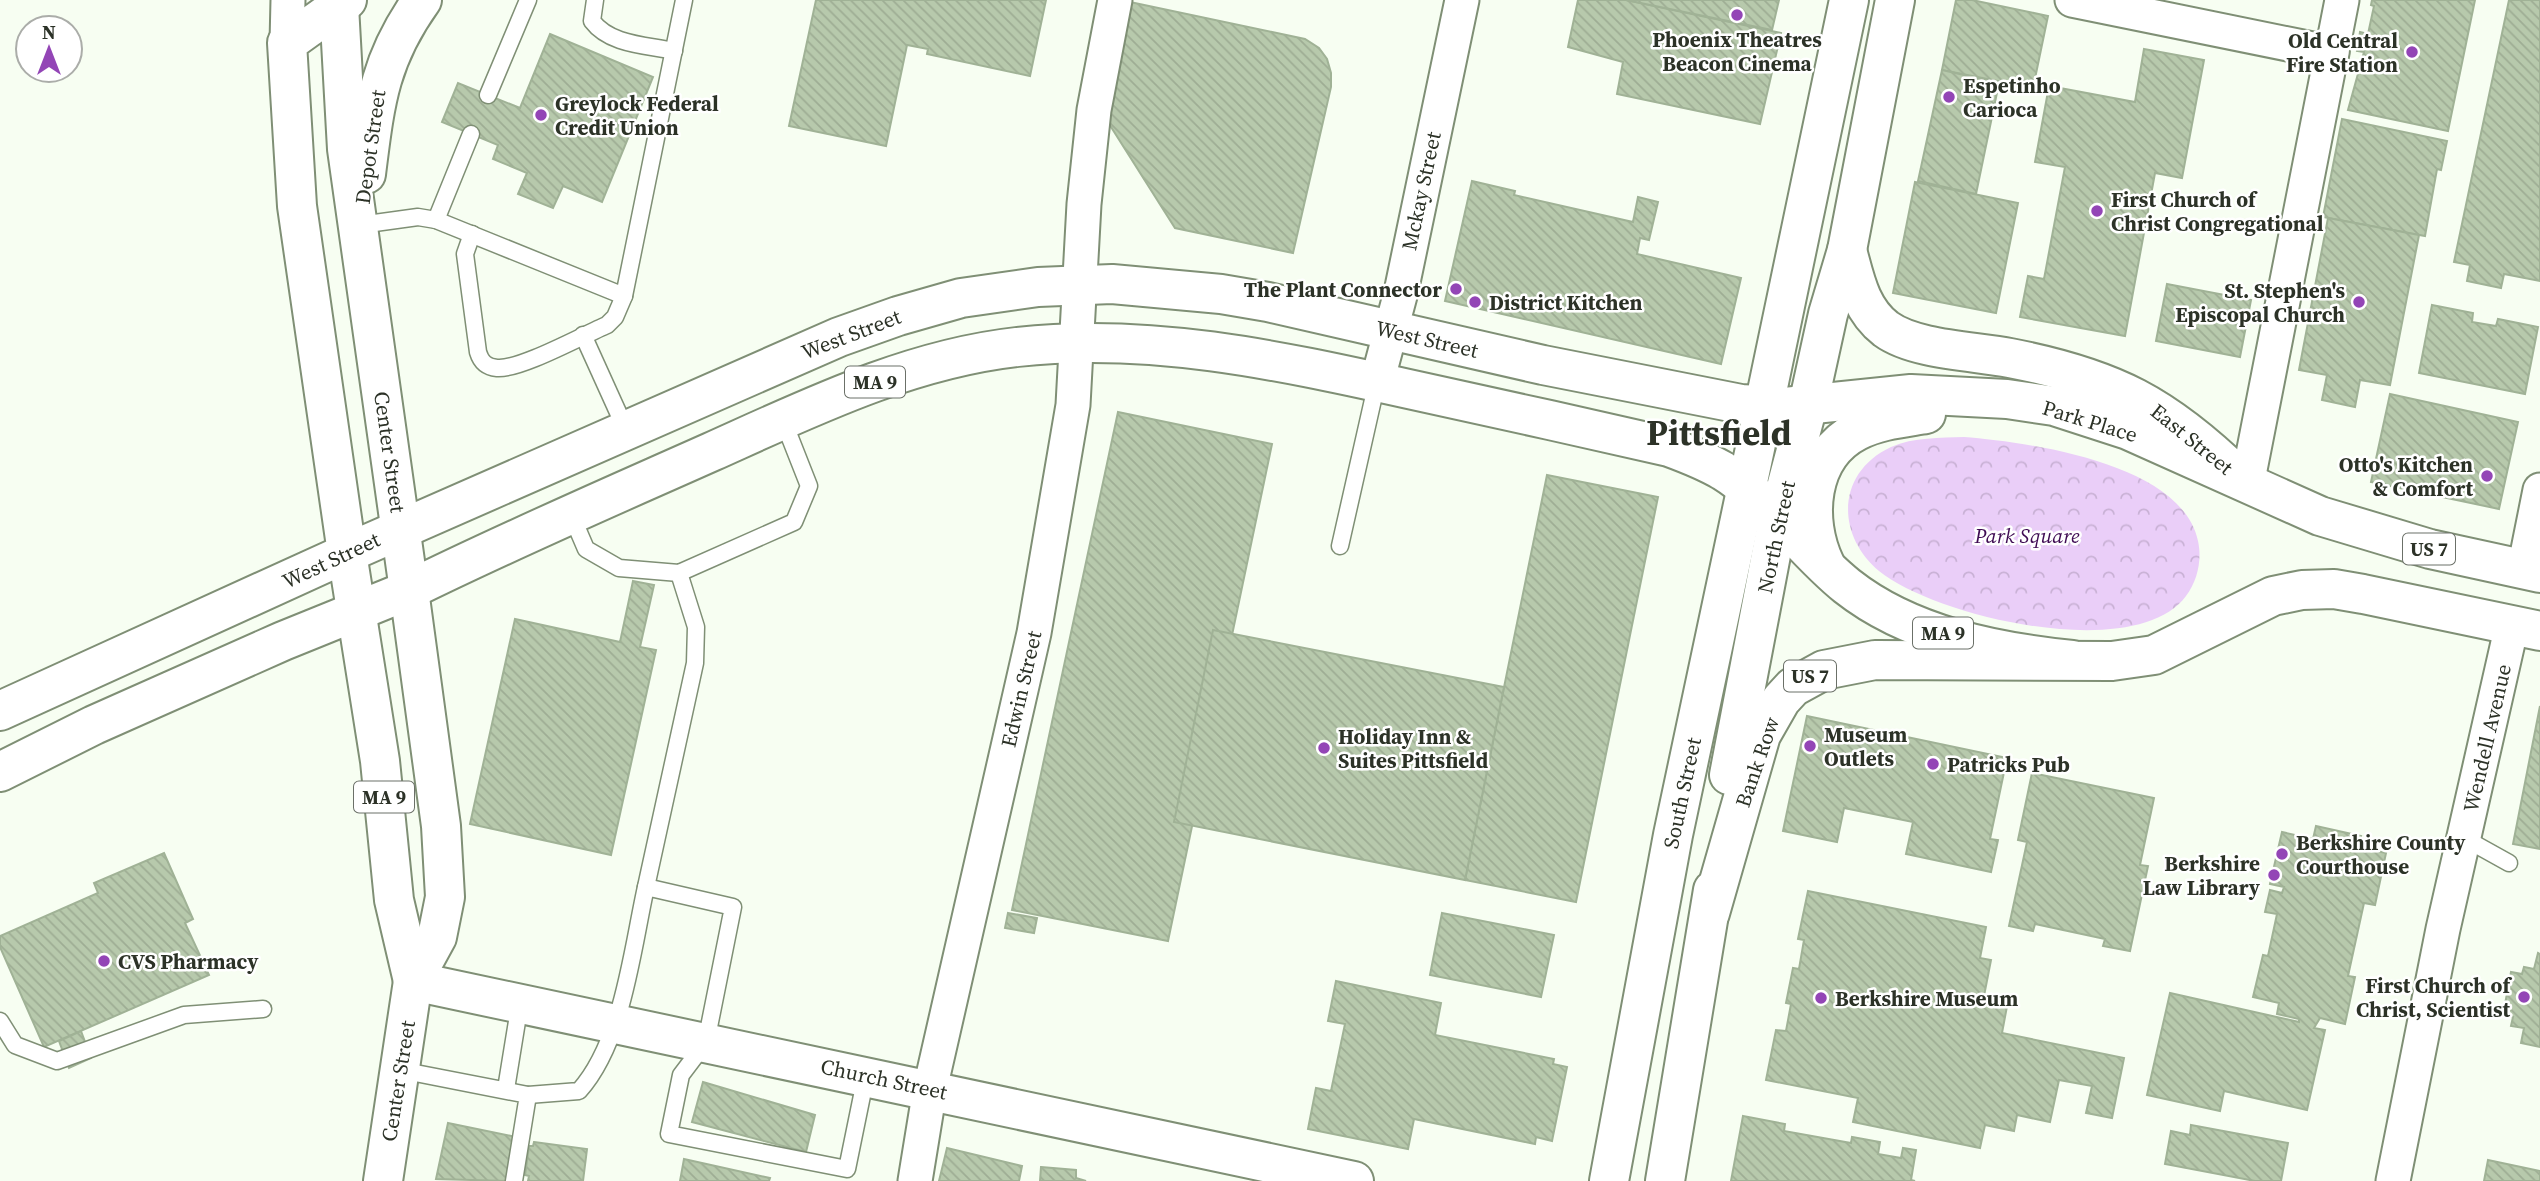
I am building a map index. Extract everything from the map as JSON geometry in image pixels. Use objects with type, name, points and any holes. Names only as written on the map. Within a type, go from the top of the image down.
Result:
[{"type":"main road","name":"Depot Street","points":[[360,223],[382,74],[400,32],[422,0]]},
{"type":"main road","points":[[1764,406],[1849,0]]},
{"type":"main road","name":"North Street","points":[[1710,914],[1733,748],[1778,518],[1808,405],[1828,314],[1847,250],[1895,0]]},
{"type":"main road","points":[[287,43],[342,2]]},
{"type":"main road","name":"Center Street","points":[[342,2],[347,149],[360,223],[441,826],[445,897],[437,937],[413,981],[383,1181]]},
{"type":"main road","name":"Center Street","points":[[287,43],[297,206],[380,761],[394,900],[413,981]]},
{"type":"main road","name":"East Street","points":[[1847,250],[1863,302],[1886,328],[1917,342],[2055,368],[2109,385],[2148,403],[2176,422],[2247,485],[2320,516],[2373,533],[2532,571]]},
{"type":"main road","name":"West Street","points":[[0,711],[401,528],[839,337],[898,316],[1000,291],[1079,284],[1143,286],[1221,294],[1543,365],[1718,400],[1764,406]]},
{"type":"main road","name":"MA 9","points":[[410,590],[571,514],[886,377],[949,359],[1015,347],[1076,342],[1191,348],[1272,360],[1377,382],[1669,447],[1701,459],[1748,489]]},
{"type":"main road","name":"Park Place","points":[[1764,406],[1808,405],[1911,394],[2007,399],[2054,406],[2127,430],[2247,485]]},
{"type":"main road","name":"Park Place","points":[[1840,443],[1854,433],[1879,422],[2007,399]]},
{"type":"main road","name":"South Street","points":[[1609,1181],[1676,821],[1764,406]]},
{"type":"main road","name":"Bank Row","points":[[1828,569],[1815,544],[1813,493],[1822,467],[1840,443]]},
{"type":"main road","name":"Bank Row","points":[[1748,489],[1828,569],[1869,601],[1920,625],[1971,643],[2027,655],[2072,660]]},
{"type":"main road","name":"Bank Row","points":[[1710,914],[1761,735],[1781,700],[1793,687],[1824,670],[1857,662],[2112,661],[2154,655],[2189,640],[2273,596],[2302,590],[2334,589],[2526,628]]},
{"type":"main road","points":[[0,772],[94,725],[410,590]]},
{"type":"main road","name":"US 7","points":[[1665,1181],[1710,914]]},
{"type":"main road","name":"Church Street","points":[[413,981],[930,1088],[1354,1181]]},
{"type":"street","name":"Center Street","points":[[287,43],[288,0]]},
{"type":"street","name":"Edwin Street","points":[[915,1181],[930,1088],[1034,633],[1073,405],[1079,284],[1094,110],[1115,0]]},
{"type":"street","name":"Mckay Street","points":[[1377,382],[1462,0]]},
{"type":"street","points":[[2072,0],[2332,53]]},
{"type":"street","points":[[2247,485],[2342,0]]},
{"type":"street","points":[[2532,571],[2540,490]]},
{"type":"street","name":"Wendell Avenue","points":[[2393,1181],[2464,838],[2526,628]]},
{"type":"lane","points":[[488,95],[528,0]]},
{"type":"lane","points":[[595,0],[592,20],[599,30],[612,38],[674,51]]},
{"type":"lane","points":[[471,234],[465,254],[481,362],[500,369],[514,366],[607,325],[615,317],[624,296],[684,0]]},
{"type":"lane","points":[[436,220],[471,134]]},
{"type":"lane","points":[[360,223],[418,217],[436,220],[624,296]]},
{"type":"lane","points":[[583,335],[626,430]]},
{"type":"lane","points":[[1340,546],[1377,382]]},
{"type":"lane","points":[[571,514],[586,549],[619,568],[679,573],[794,522],[809,486],[783,420]]},
{"type":"lane","points":[[400,1070],[528,1095],[579,1091],[595,1073],[615,1023],[695,663],[696,627],[679,573]]},
{"type":"lane","points":[[2464,838],[2509,863]]},
{"type":"lane","points":[[646,887],[733,906],[706,1042],[681,1075],[669,1134],[847,1169],[866,1075]]},
{"type":"lane","points":[[506,1089],[520,1003]]},
{"type":"lane","points":[[0,1021],[15,1045],[57,1061],[184,1015],[263,1009]]},
{"type":"lane","points":[[514,1181],[528,1095]]},
{"type":"green space","name":"Park Square","points":[[1964,437],[2025,444],[2099,462],[2134,475],[2164,493],[2186,514],[2198,541],[2198,569],[2186,596],[2161,616],[2125,627],[2082,630],[2035,626],[1988,617],[1944,604],[1906,588],[1879,571],[1855,540],[1849,522],[1848,505],[1852,487],[1860,472],[1873,458],[1891,447],[1909,441]]},
{"type":"building","points":[[816,0],[1046,0],[1030,76],[927,54],[928,49],[907,45],[886,146],[789,126]]},
{"type":"building","points":[[1578,0],[1626,0],[1781,33],[1760,124],[1617,94],[1623,62],[1568,47]]},
{"type":"building","name":"Phoenix Theatres Beacon Cinema","points":[[1626,0],[1779,0],[1772,30]]},
{"type":"building","points":[[1956,0],[1972,0],[2048,16],[2033,88],[1942,70]]},
{"type":"building","points":[[2372,0],[2475,0],[2448,131],[2348,110],[2364,52],[2357,51],[2360,32],[2368,34],[2374,6],[2371,5]]},
{"type":"building","points":[[2509,0],[2540,0],[2540,281],[2504,274],[2501,288],[2467,281],[2470,265],[2454,262]]},
{"type":"building","points":[[1130,2],[1305,39],[1319,48],[1327,59],[1331,87],[1293,253],[1175,228],[1106,119]]},
{"type":"building","name":"Greylock Federal Credit Union","points":[[550,34],[653,77],[602,202],[563,186],[553,208],[518,194],[527,173],[493,159],[498,145],[442,122],[458,83],[520,108]]},
{"type":"building","points":[[2144,49],[2204,60],[2182,178],[2155,173],[2125,336],[2020,317],[2028,276],[2044,279],[2065,167],[2035,162],[2049,86],[2135,102]]},
{"type":"building","points":[[1942,70],[1999,83],[1976,194],[1918,181]]},
{"type":"building","points":[[2342,119],[2447,141],[2441,170],[2437,169],[2425,236],[2323,217]]},
{"type":"building","points":[[1472,181],[1515,191],[1514,195],[1633,222],[1638,197],[1658,202],[1649,240],[1640,238],[1637,254],[1741,278],[1721,364],[1445,301]]},
{"type":"building","points":[[1915,182],[2018,203],[1996,313],[1893,293]]},
{"type":"building","name":"St. Stephen's Episcopal Church","points":[[2328,218],[2419,235],[2390,385],[2360,380],[2355,407],[2322,400],[2327,375],[2299,370]]},
{"type":"building","points":[[2167,284],[2251,300],[2240,357],[2156,341]]},
{"type":"building","points":[[2432,305],[2473,313],[2472,322],[2496,326],[2498,319],[2538,327],[2525,394],[2419,373]]},
{"type":"building","points":[[2390,394],[2518,422],[2499,509],[2371,482]]},
{"type":"building","points":[[1118,412],[1272,444],[1168,941],[1012,910]]},
{"type":"building","points":[[1547,475],[1658,497],[1576,902],[1465,880]]},
{"type":"building","points":[[633,581],[654,585],[640,647],[656,650],[611,855],[470,824],[515,619],[620,642]]},
{"type":"building","points":[[1213,630],[1504,687],[1465,880],[1174,822]]},
{"type":"building","points":[[2540,706],[2540,849],[2513,844]]},
{"type":"building","points":[[1807,716],[2007,758],[1990,839],[1998,840],[1991,872],[1906,854],[1913,822],[1844,808],[1837,842],[1783,831]]},
{"type":"building","points":[[2032,773],[2154,798],[2140,865],[2148,866],[2130,951],[2103,946],[2105,939],[2035,924],[2033,931],[2009,926],[2027,842],[2018,840]]},
{"type":"building","points":[[2316,826],[2361,836],[2358,847],[2386,853],[2375,905],[2364,903],[2348,976],[2355,977],[2345,1024],[2320,1018],[2314,1028],[2325,1030],[2307,1110],[2224,1091],[2220,1111],[2147,1095],[2170,993],[2299,1022],[2299,1019],[2277,1014],[2279,1003],[2253,997],[2263,955],[2268,956],[2277,914],[2265,912],[2270,890],[2282,893],[2284,887],[2270,884],[2282,832],[2313,839]]},
{"type":"building","name":"CVS Pharmacy","points":[[164,853],[193,919],[185,923],[209,975],[44,1047],[0,947],[0,936],[98,893],[94,883]]},
{"type":"building","points":[[1808,891],[1986,927],[1980,958],[1991,960],[1984,996],[2008,1001],[2002,1033],[2124,1058],[2112,1118],[2086,1113],[2092,1086],[2059,1080],[2050,1122],[2017,1115],[2014,1131],[1985,1125],[1980,1148],[1853,1122],[1858,1098],[1766,1080],[1776,1030],[1786,1031],[1791,1004],[1786,1003],[1793,968],[1799,969],[1804,940],[1798,939]]},
{"type":"building","points":[[1008,913],[1037,918],[1034,933],[1005,928]]},
{"type":"building","points":[[1442,913],[1554,935],[1541,997],[1430,975]]},
{"type":"building","points":[[2538,953],[2540,1047],[2521,1043],[2524,1028],[2511,1026],[2513,1017],[2503,1015],[2511,972],[2522,974],[2524,967],[2534,969]]},
{"type":"building","points":[[1336,981],[1441,1003],[1435,1035],[1554,1059],[1553,1064],[1567,1067],[1552,1141],[1536,1137],[1535,1144],[1414,1119],[1408,1149],[1308,1129],[1316,1088],[1331,1091],[1345,1024],[1328,1021]]},
{"type":"building","points":[[81,1031],[91,1058],[69,1068],[59,1041]]},
{"type":"building","points":[[703,1082],[815,1115],[806,1152],[692,1122]]},
{"type":"building","points":[[1743,1116],[1785,1124],[1784,1131],[1851,1143],[1852,1137],[1880,1142],[1878,1154],[1901,1158],[1903,1148],[1916,1150],[1911,1180],[1915,1181],[1731,1181]]},
{"type":"building","points":[[448,1123],[516,1137],[507,1181],[436,1179]]},
{"type":"building","points":[[2191,1125],[2288,1143],[2281,1181],[2255,1181],[2165,1164],[2171,1131],[2190,1135]]},
{"type":"building","points":[[534,1142],[587,1149],[583,1181],[528,1181],[529,1176],[525,1175],[529,1146],[533,1146]]},
{"type":"building","points":[[947,1148],[1022,1166],[1019,1181],[939,1181]]},
{"type":"building","points":[[684,1159],[770,1178],[769,1181],[680,1181]]},
{"type":"building","points":[[2488,1160],[2540,1171],[2540,1181],[2484,1181]]},
{"type":"building","points":[[1041,1167],[1076,1170],[1076,1178],[1086,1181],[1040,1181]]},
{"type":"place","name":"Phoenix Theatres Beacon Cinema","points":[[1737,15]]},
{"type":"place","name":"Old Central Fire Station","points":[[2412,52]]},
{"type":"place","name":"Espetinho Carioca","points":[[1949,97]]},
{"type":"place","name":"Greylock Federal Credit Union","points":[[541,115]]},
{"type":"place","name":"First Church of Christ Congregational","points":[[2097,211]]},
{"type":"place","name":"The Plant Connector","points":[[1456,289]]},
{"type":"place","name":"District Kitchen","points":[[1475,302]]},
{"type":"place","name":"St. Stephen's Episcopal Church","points":[[2359,302]]},
{"type":"place","name":"Otto's Kitchen & Comfort","points":[[2487,476]]},
{"type":"place","name":"Museum Outlets","points":[[1810,746]]},
{"type":"place","name":"Holiday Inn & Suites Pittsfield","points":[[1324,748]]},
{"type":"place","name":"Patricks Pub","points":[[1933,764]]},
{"type":"place","name":"Berkshire County Courthouse","points":[[2282,854]]},
{"type":"place","name":"Berkshire Law Library","points":[[2274,875]]},
{"type":"place","name":"CVS Pharmacy","points":[[104,961]]},
{"type":"place","name":"First Church of Christ, Scientist","points":[[2524,997]]},
{"type":"place","name":"Berkshire Museum","points":[[1821,998]]},
{"type":"district","name":"Pittsfield","points":[[1719,433]]}]
